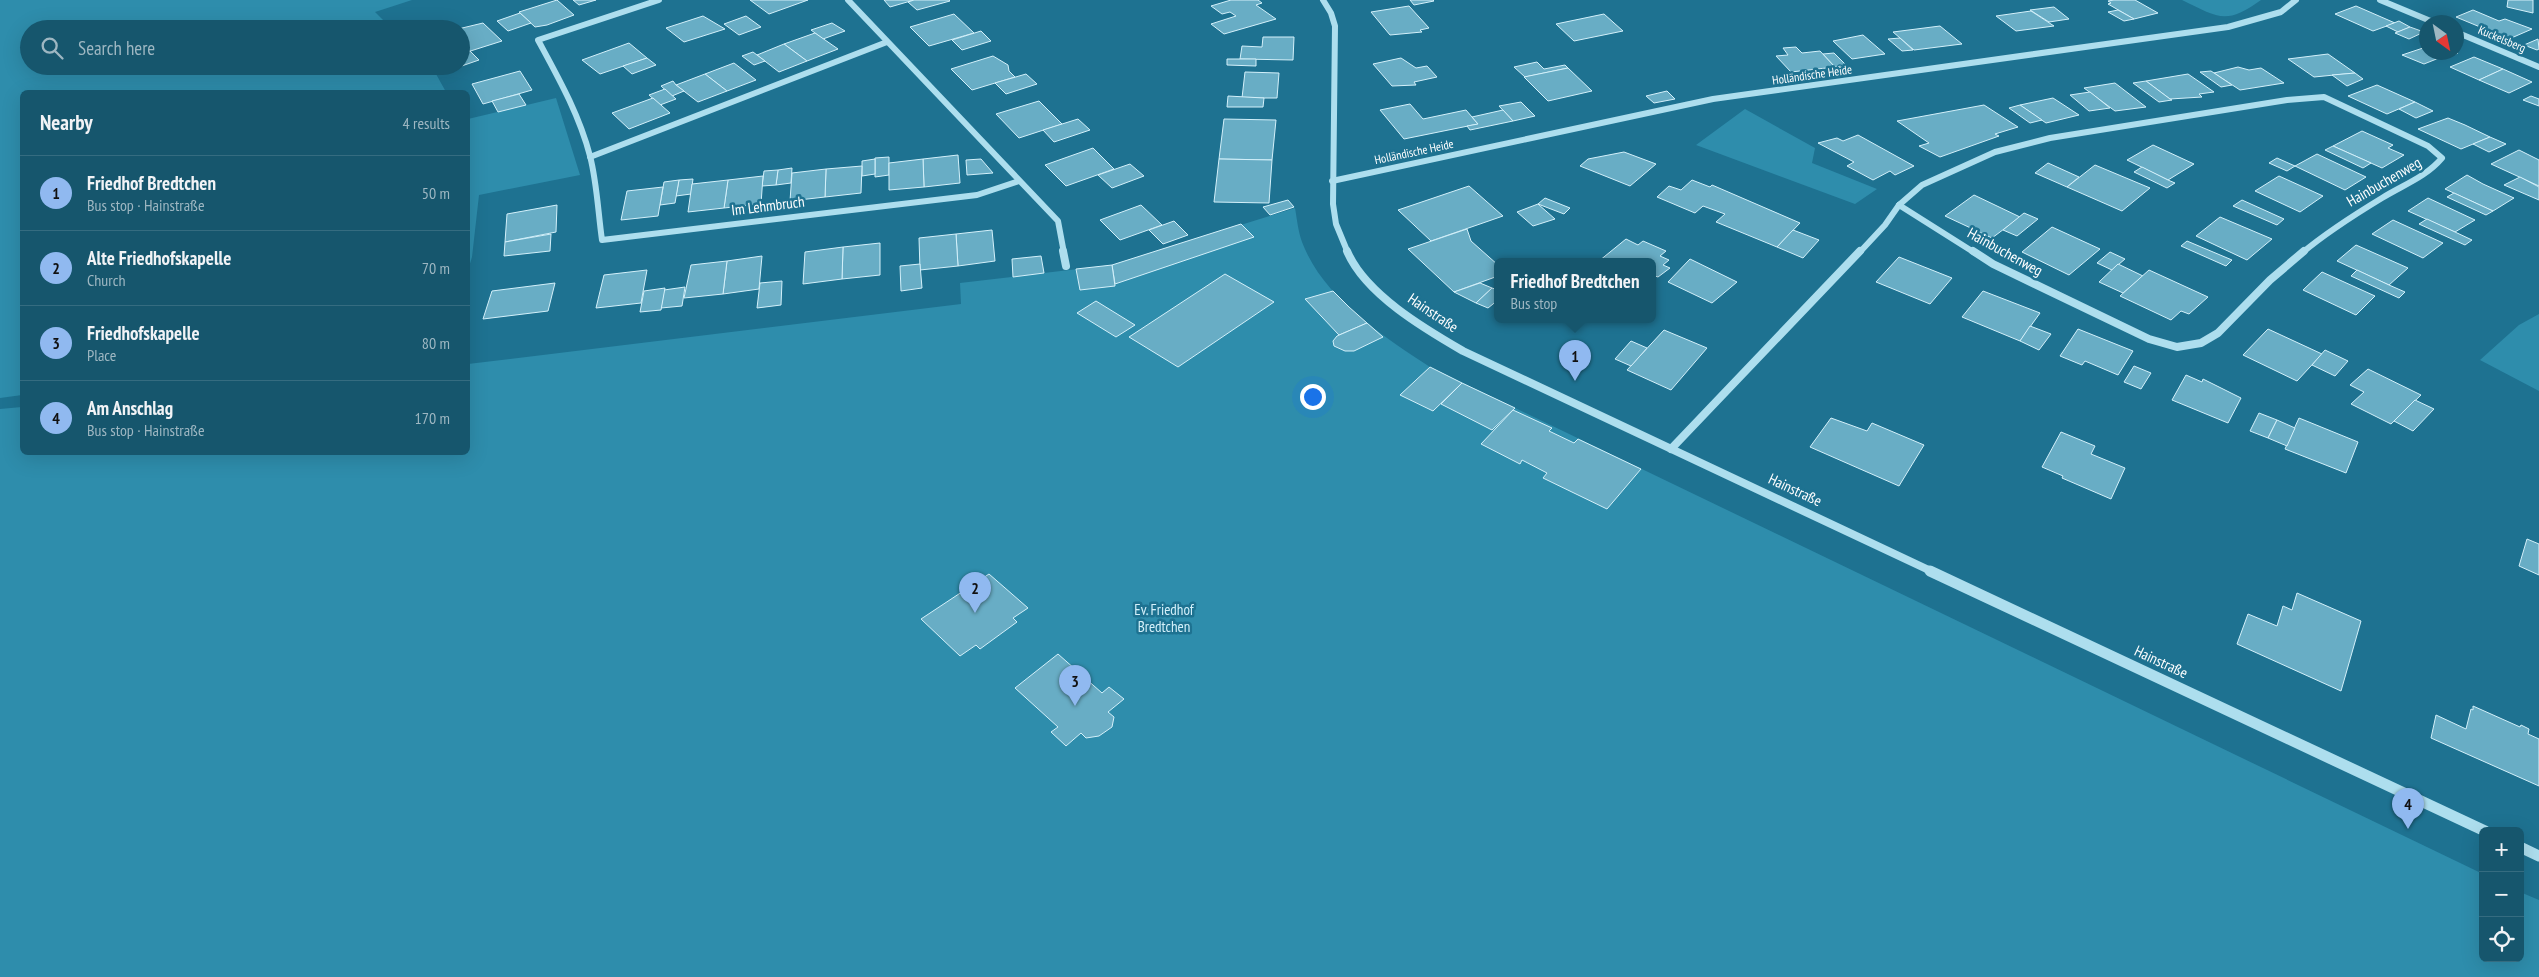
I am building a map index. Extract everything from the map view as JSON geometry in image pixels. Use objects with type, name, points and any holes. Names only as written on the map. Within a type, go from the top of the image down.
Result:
[{"type":"street","name":"Im Lehmbruch","points":[[659,0],[538,40],[570,99],[590,157],[602,240],[977,195],[1019,181]]},
{"type":"street","points":[[848,0],[1058,221],[1066,266]]},
{"type":"street","name":"Hainstraße","points":[[1323,0],[1332,13],[1335,26],[1332,182],[1336,225],[1355,262],[1386,299],[1408,317],[1461,350],[2479,828]]},
{"type":"street","points":[[2380,0],[2419,16]]},
{"type":"street","name":"Holländische Heide","points":[[1332,182],[1712,99],[2228,27],[2281,12],[2295,1]]},
{"type":"street","name":"Kuckelsberg","points":[[2464,35],[2539,67]]},
{"type":"street","points":[[590,157],[887,42]]},
{"type":"street","name":"Hainbuchenweg","points":[[1671,449],[1885,225],[1899,205],[1922,186],[1959,167],[1995,152],[2050,138],[2287,100],[2324,97],[2428,146],[2442,158],[2431,171],[2383,197],[2324,234],[2270,280],[2218,333],[2200,343],[2177,347],[2149,339],[1993,264],[1899,205]]},
{"type":"street","points":[[2524,849],[2539,856]]},
{"type":"green space","points":[[0,0],[412,0],[375,12],[383,20],[20,20],[20,75],[437,75],[445,90],[20,90],[20,395],[0,398]]},
{"type":"green space","points":[[2182,0],[2261,0],[2239,13],[2222,16],[2204,11]]},
{"type":"green space","points":[[556,98],[580,175],[479,195],[470,264],[470,119]]},
{"type":"green space","points":[[1745,109],[1815,148],[1812,163],[1877,189],[1855,204],[1696,145]]},
{"type":"green space","name":"Ev. Friedhof Bredtchen","points":[[1295,208],[1302,242],[1324,281],[1339,298],[1374,329],[1430,367],[2479,872],[2479,962],[2524,962],[2524,894],[2539,900],[2539,977],[0,977],[0,409],[20,407],[20,455],[470,455],[470,364],[961,304],[960,283],[1112,265]]},
{"type":"green space","points":[[2539,314],[2539,391],[2480,360],[2519,325]]},
{"type":"building","points":[[557,0],[574,15],[547,25],[535,27],[519,12]]},
{"type":"building","points":[[573,0],[596,0],[579,5]]},
{"type":"building","points":[[750,0],[808,0],[769,14]]},
{"type":"building","points":[[884,0],[914,0],[890,7]]},
{"type":"building","points":[[914,0],[950,1],[917,10],[908,2]]},
{"type":"building","points":[[1231,0],[1258,0],[1262,3],[1256,5],[1276,19],[1224,34],[1211,24],[1236,16],[1230,12],[1222,14],[1211,6]]},
{"type":"building","points":[[1410,0],[1433,0],[1434,1],[1414,5]]},
{"type":"building","points":[[2135,0],[2158,13],[2134,19],[2108,4],[2111,3],[2108,1]]},
{"type":"building","points":[[2508,0],[2533,0],[2533,13],[2507,7]]},
{"type":"building","points":[[1409,6],[1429,28],[1420,30],[1422,32],[1390,35],[1371,12]]},
{"type":"building","points":[[2356,6],[2395,23],[2373,31],[2335,14]]},
{"type":"building","points":[[2054,7],[2069,19],[2049,22],[2030,10]]},
{"type":"building","points":[[2118,10],[2134,19],[2124,21],[2108,12]]},
{"type":"building","points":[[2473,10],[2499,21],[2505,19],[2532,29],[2509,39],[2464,20],[2464,15],[2461,15]]},
{"type":"building","points":[[2031,11],[2054,26],[2016,31],[1996,16]]},
{"type":"building","points":[[520,13],[531,23],[508,31],[497,21]]},
{"type":"building","points":[[954,14],[974,33],[929,46],[910,27]]},
{"type":"building","points":[[1604,14],[1623,31],[1574,41],[1556,24]]},
{"type":"building","points":[[703,16],[725,29],[684,42],[666,28]]},
{"type":"building","points":[[746,16],[761,27],[739,35],[724,24]]},
{"type":"building","points":[[2399,21],[2410,27],[2398,32],[2386,26]]},
{"type":"building","points":[[483,23],[502,41],[470,51],[470,26]]},
{"type":"building","points":[[832,23],[845,31],[823,39],[811,30]]},
{"type":"building","points":[[1940,26],[1962,44],[1914,50],[1893,32]]},
{"type":"building","points":[[2410,27],[2419,30],[2419,34],[2409,39],[2395,33]]},
{"type":"building","points":[[981,31],[991,41],[962,50],[952,40]]},
{"type":"building","points":[[815,33],[838,49],[807,61],[784,44]]},
{"type":"building","points":[[1863,35],[1885,54],[1852,59],[1833,41]]},
{"type":"building","points":[[1263,37],[1294,37],[1293,60],[1240,59],[1242,46],[1262,47]]},
{"type":"building","points":[[1900,38],[1913,50],[1902,51],[1888,39]]},
{"type":"building","points":[[2538,39],[2539,49],[2537,50],[2524,45]]},
{"type":"building","points":[[629,43],[647,58],[600,74],[582,60]]},
{"type":"building","points":[[784,44],[807,61],[779,72],[757,55]]},
{"type":"building","points":[[1796,47],[1802,53],[1820,51],[1835,67],[1791,72],[1776,56],[1788,55],[1783,48]]},
{"type":"building","points":[[2419,49],[2419,60],[2434,60],[2424,64],[2402,55]]},
{"type":"building","points":[[470,51],[479,60],[470,63]]},
{"type":"building","points":[[753,52],[765,61],[754,65],[742,56]]},
{"type":"building","points":[[1834,53],[1847,66],[1835,67],[1823,54]]},
{"type":"building","points":[[2328,54],[2355,73],[2314,77],[2288,59]]},
{"type":"building","points":[[993,56],[1008,65],[1009,71],[1015,77],[972,90],[951,69]]},
{"type":"building","points":[[2474,57],[2503,69],[2479,80],[2450,67]]},
{"type":"building","points":[[647,58],[656,65],[632,74],[623,66]]},
{"type":"building","points":[[1401,58],[1416,68],[1427,66],[1437,77],[1414,82],[1416,85],[1392,86],[1373,64]]},
{"type":"building","points":[[1227,59],[1256,59],[1256,66],[1227,65]]},
{"type":"building","points":[[1537,62],[1544,69],[1565,65],[1568,68],[1525,77],[1514,67]]},
{"type":"building","points":[[734,63],[756,80],[727,91],[705,74]]},
{"type":"building","points":[[2238,67],[2249,70],[2261,68],[2284,83],[2240,90],[2214,73]]},
{"type":"building","points":[[1568,68],[1592,91],[1548,101],[1524,77]]},
{"type":"building","points":[[2503,69],[2532,82],[2509,93],[2479,80]]},
{"type":"building","points":[[520,71],[532,90],[483,104],[472,84]]},
{"type":"building","points":[[2211,71],[2232,85],[2221,87],[2200,72]]},
{"type":"building","points":[[1245,72],[1279,73],[1277,98],[1242,98]]},
{"type":"building","points":[[2355,73],[2363,79],[2347,86],[2332,75]]},
{"type":"building","points":[[705,74],[727,91],[698,102],[676,85]]},
{"type":"building","points":[[1026,74],[1037,84],[1006,94],[995,83]]},
{"type":"building","points":[[2188,74],[2214,92],[2199,94],[2202,97],[2170,99],[2146,81]]},
{"type":"building","points":[[673,81],[684,91],[672,96],[661,86]]},
{"type":"building","points":[[2146,81],[2172,100],[2159,102],[2133,83]]},
{"type":"building","points":[[2115,83],[2146,107],[2115,111],[2084,88]]},
{"type":"building","points":[[2377,85],[2415,102],[2387,114],[2348,96]]},
{"type":"building","points":[[665,89],[676,99],[660,105],[649,95]]},
{"type":"building","points":[[1667,91],[1675,99],[1654,103],[1646,96]]},
{"type":"building","points":[[2090,92],[2110,108],[2089,111],[2070,95]]},
{"type":"building","points":[[519,94],[526,105],[498,112],[492,101]]},
{"type":"building","points":[[1228,96],[1264,98],[1263,107],[1227,107]]},
{"type":"building","points":[[2531,96],[2539,99],[2539,106],[2523,100]]},
{"type":"building","points":[[653,98],[670,113],[629,129],[612,113]]},
{"type":"building","points":[[2053,98],[2079,115],[2046,123],[2020,105]]},
{"type":"building","points":[[1039,101],[1062,124],[1019,138],[996,114]]},
{"type":"building","points":[[1521,102],[1535,116],[1513,121],[1499,106]]},
{"type":"building","points":[[2415,102],[2433,111],[2416,118],[2399,109]]},
{"type":"building","points":[[1410,104],[1423,119],[1466,110],[1478,124],[1404,139],[1380,110]]},
{"type":"building","points":[[1984,105],[2018,127],[1995,134],[1999,136],[1940,157],[1919,146],[1929,143],[1897,121]]},
{"type":"building","points":[[2020,105],[2042,120],[2030,123],[2009,108]]},
{"type":"building","points":[[1503,110],[1513,121],[1470,130],[1467,126],[1478,124],[1472,117]]},
{"type":"building","points":[[2448,118],[2490,137],[2461,149],[2418,129]]},
{"type":"building","points":[[1078,119],[1090,130],[1054,142],[1043,130]]},
{"type":"building","points":[[1224,119],[1276,120],[1272,160],[1219,159]]},
{"type":"building","points":[[2362,131],[2393,145],[2388,148],[2404,155],[2382,168],[2333,146]]},
{"type":"building","points":[[1858,135],[1914,166],[1895,175],[1890,171],[1873,180],[1847,166],[1854,162],[1818,143],[1837,138],[1843,141]]},
{"type":"building","points":[[2490,137],[2506,144],[2489,152],[2473,144]]},
{"type":"building","points":[[2153,145],[2194,164],[2168,180],[2127,160]]},
{"type":"building","points":[[2333,146],[2371,163],[2363,168],[2325,150]]},
{"type":"building","points":[[1093,148],[1114,169],[1066,186],[1045,165]]},
{"type":"building","points":[[2519,150],[2539,160],[2539,186],[2491,164]]},
{"type":"building","points":[[1624,152],[1656,164],[1630,186],[1580,166],[1588,159]]},
{"type":"building","points":[[2317,154],[2366,177],[2345,190],[2295,166]]},
{"type":"building","points":[[958,155],[960,183],[924,187],[923,159]]},
{"type":"building","points":[[889,157],[889,175],[875,177],[875,158]]},
{"type":"building","points":[[2277,158],[2295,166],[2287,171],[2269,163]]},
{"type":"building","points":[[875,159],[875,174],[862,176],[862,161]]},
{"type":"building","points":[[923,159],[924,187],[889,190],[889,163]]},
{"type":"building","points":[[981,159],[993,173],[967,175],[966,160]]},
{"type":"building","points":[[1219,159],[1272,160],[1269,203],[1214,202]]},
{"type":"building","points":[[2048,163],[2079,177],[2067,187],[2035,173]]},
{"type":"building","points":[[1130,164],[1144,176],[1112,188],[1098,175]]},
{"type":"building","points":[[2095,165],[2150,188],[2122,211],[2067,187]]},
{"type":"building","points":[[862,166],[861,193],[825,197],[826,169]]},
{"type":"building","points":[[2142,167],[2175,183],[2167,188],[2134,172]]},
{"type":"building","points":[[792,168],[791,183],[776,185],[778,170]]},
{"type":"building","points":[[826,169],[825,197],[790,201],[792,173]]},
{"type":"building","points":[[778,170],[776,185],[762,186],[764,171]]},
{"type":"building","points":[[2467,175],[2514,198],[2493,211],[2445,189]]},
{"type":"building","points":[[763,176],[761,204],[724,208],[728,180]]},
{"type":"building","points":[[2279,176],[2323,196],[2300,212],[2255,191]]},
{"type":"building","points":[[2520,177],[2539,187],[2539,200],[2504,185]]},
{"type":"building","points":[[693,179],[691,194],[676,196],[679,180]]},
{"type":"building","points":[[679,180],[675,203],[660,205],[664,182]]},
{"type":"building","points":[[728,180],[724,208],[688,212],[692,184]]},
{"type":"building","points":[[1692,180],[1710,187],[1712,185],[1800,223],[1777,247],[1716,222],[1725,214],[1703,206],[1695,213],[1657,197],[1669,186],[1681,190]]},
{"type":"building","points":[[1469,186],[1503,216],[1431,241],[1398,210]]},
{"type":"building","points":[[663,187],[658,216],[621,220],[627,191]]},
{"type":"building","points":[[2454,193],[2493,211],[2486,215],[2447,197]]},
{"type":"building","points":[[1974,195],[2020,217],[1992,238],[1945,216]]},
{"type":"building","points":[[1545,198],[1570,208],[1564,214],[1538,204]]},
{"type":"building","points":[[2428,198],[2475,220],[2455,232],[2408,211]]},
{"type":"building","points":[[1288,200],[1294,207],[1270,215],[1263,207]]},
{"type":"building","points":[[2242,200],[2284,219],[2277,225],[2233,206]]},
{"type":"building","points":[[1538,204],[1555,219],[1533,226],[1517,212]]},
{"type":"building","points":[[557,205],[556,232],[505,242],[507,214]]},
{"type":"building","points":[[1141,205],[1162,225],[1120,240],[1100,220]]},
{"type":"building","points":[[2024,213],[2038,219],[2017,236],[2003,230]]},
{"type":"building","points":[[2220,217],[2272,239],[2247,260],[2196,236]]},
{"type":"building","points":[[2427,219],[2472,240],[2465,245],[2419,224]]},
{"type":"building","points":[[2393,220],[2443,243],[2423,258],[2372,234]]},
{"type":"building","points":[[1174,221],[1188,235],[1163,244],[1149,230]]},
{"type":"building","points":[[1241,224],[1254,237],[1115,284],[1112,265]]},
{"type":"building","points":[[2052,227],[2100,249],[2069,275],[2022,252]]},
{"type":"building","points":[[1467,229],[1471,241],[1494,261],[1494,277],[1454,292],[1408,249]]},
{"type":"building","points":[[992,230],[995,261],[958,266],[956,234]]},
{"type":"building","points":[[1793,230],[1819,240],[1803,258],[1777,247]]},
{"type":"building","points":[[551,234],[550,251],[504,256],[505,242]]},
{"type":"building","points":[[956,234],[958,266],[920,270],[919,238]]},
{"type":"building","points":[[1626,239],[1638,245],[1643,241],[1666,251],[1660,256],[1669,260],[1663,265],[1670,268],[1658,277],[1656,276],[1656,258],[1603,258]]},
{"type":"building","points":[[2187,241],[2232,260],[2226,266],[2181,246]]},
{"type":"building","points":[[880,243],[880,275],[842,279],[843,247]]},
{"type":"building","points":[[2356,245],[2408,268],[2389,285],[2337,261]]},
{"type":"building","points":[[843,247],[842,279],[803,284],[805,252]]},
{"type":"building","points":[[2110,252],[2125,259],[2112,270],[2097,263]]},
{"type":"building","points":[[762,256],[759,289],[723,294],[727,261]]},
{"type":"building","points":[[1041,256],[1044,273],[1013,277],[1012,259]]},
{"type":"building","points":[[1899,257],[1952,278],[1930,304],[1876,282]]},
{"type":"building","points":[[1690,259],[1737,282],[1712,303],[1668,282]]},
{"type":"building","points":[[727,261],[723,294],[684,298],[691,265]]},
{"type":"building","points":[[920,264],[922,288],[901,291],[900,266]]},
{"type":"building","points":[[2118,264],[2143,276],[2123,293],[2099,282]]},
{"type":"building","points":[[1112,265],[1115,286],[1080,290],[1076,269]]},
{"type":"building","points":[[647,270],[641,303],[596,308],[604,275]]},
{"type":"building","points":[[2149,270],[2208,297],[2189,314],[2181,311],[2171,320],[2120,296]]},
{"type":"building","points":[[2357,270],[2405,292],[2399,298],[2351,276]]},
{"type":"building","points":[[2322,272],[2375,296],[2356,315],[2303,290]]},
{"type":"building","points":[[1225,274],[1274,302],[1178,367],[1129,337]]},
{"type":"building","points":[[782,281],[781,305],[757,308],[760,283]]},
{"type":"building","points":[[555,283],[548,311],[483,319],[492,291]]},
{"type":"building","points":[[1480,283],[1492,288],[1476,303],[1454,292]]},
{"type":"building","points":[[685,287],[682,306],[661,308],[664,290]]},
{"type":"building","points":[[665,288],[661,310],[640,312],[644,291]]},
{"type":"building","points":[[1492,288],[1494,289],[1494,303],[1488,308],[1476,303]]},
{"type":"building","points":[[1333,291],[1367,323],[1339,335],[1305,299]]},
{"type":"building","points":[[1983,291],[2040,313],[2020,341],[1962,317]]},
{"type":"building","points":[[1096,301],[1135,325],[1116,337],[1077,313]]},
{"type":"building","points":[[1367,323],[1383,337],[1354,351],[1345,351],[1334,346],[1333,341],[1337,336]]},
{"type":"building","points":[[2030,326],[2051,334],[2039,350],[2020,341]]},
{"type":"building","points":[[2078,329],[2133,351],[2118,375],[2085,361],[2082,365],[2060,356]]},
{"type":"building","points":[[2268,329],[2322,354],[2297,381],[2243,355]]},
{"type":"building","points":[[1664,330],[1707,348],[1671,390],[1627,370]]},
{"type":"building","points":[[1631,341],[1647,348],[1631,366],[1615,359]]},
{"type":"building","points":[[2325,350],[2348,361],[2335,376],[2312,365]]},
{"type":"building","points":[[2134,366],[2151,373],[2141,389],[2124,382]]},
{"type":"building","points":[[1430,367],[1462,383],[1433,411],[1400,395]]},
{"type":"building","points":[[2368,369],[2421,395],[2391,424],[2351,404],[2364,392],[2350,385]]},
{"type":"building","points":[[2186,375],[2202,382],[2203,379],[2241,398],[2228,423],[2172,400]]},
{"type":"building","points":[[1462,383],[1515,408],[1492,430],[1441,404]]},
{"type":"building","points":[[2415,400],[2434,409],[2413,431],[2394,421]]},
{"type":"building","points":[[1513,410],[1552,428],[1549,431],[1574,443],[1578,439],[1641,469],[1607,509],[1543,478],[1547,473],[1522,460],[1520,464],[1481,444]]},
{"type":"building","points":[[2259,413],[2277,420],[2268,438],[2250,431]]},
{"type":"building","points":[[1831,418],[1867,431],[1872,423],[1924,445],[1899,486],[1810,447]]},
{"type":"building","points":[[2299,418],[2358,442],[2346,473],[2285,449]]},
{"type":"building","points":[[2277,420],[2295,428],[2287,446],[2268,438]]},
{"type":"building","points":[[2061,432],[2095,446],[2091,454],[2125,468],[2111,499],[2062,478],[2063,476],[2042,467]]},
{"type":"building","points":[[2527,539],[2539,544],[2539,575],[2519,566]]},
{"type":"building","points":[[989,574],[1028,608],[1013,618],[1017,622],[980,649],[976,645],[960,656],[921,619]]},
{"type":"building","points":[[2297,593],[2361,621],[2341,691],[2237,644],[2248,614],[2277,626],[2283,606],[2292,610]]},
{"type":"building","points":[[1058,654],[1102,693],[1109,687],[1124,699],[1108,712],[1114,717],[1112,727],[1099,736],[1086,738],[1081,733],[1066,746],[1051,732],[1058,727],[1015,688]]},
{"type":"building","points":[[2473,706],[2520,727],[2521,725],[2529,729],[2528,734],[2539,739],[2539,786],[2431,738],[2436,715],[2466,729]]},
{"type":"place","name":"Friedhof Bredtchen","points":[[1575,381]]},
{"type":"place","name":"Alte Friedhofskapelle","points":[[975,613]]},
{"type":"place","name":"Friedhofskapelle","points":[[1075,706]]},
{"type":"place","name":"Am Anschlag","points":[[2408,829]]}]
